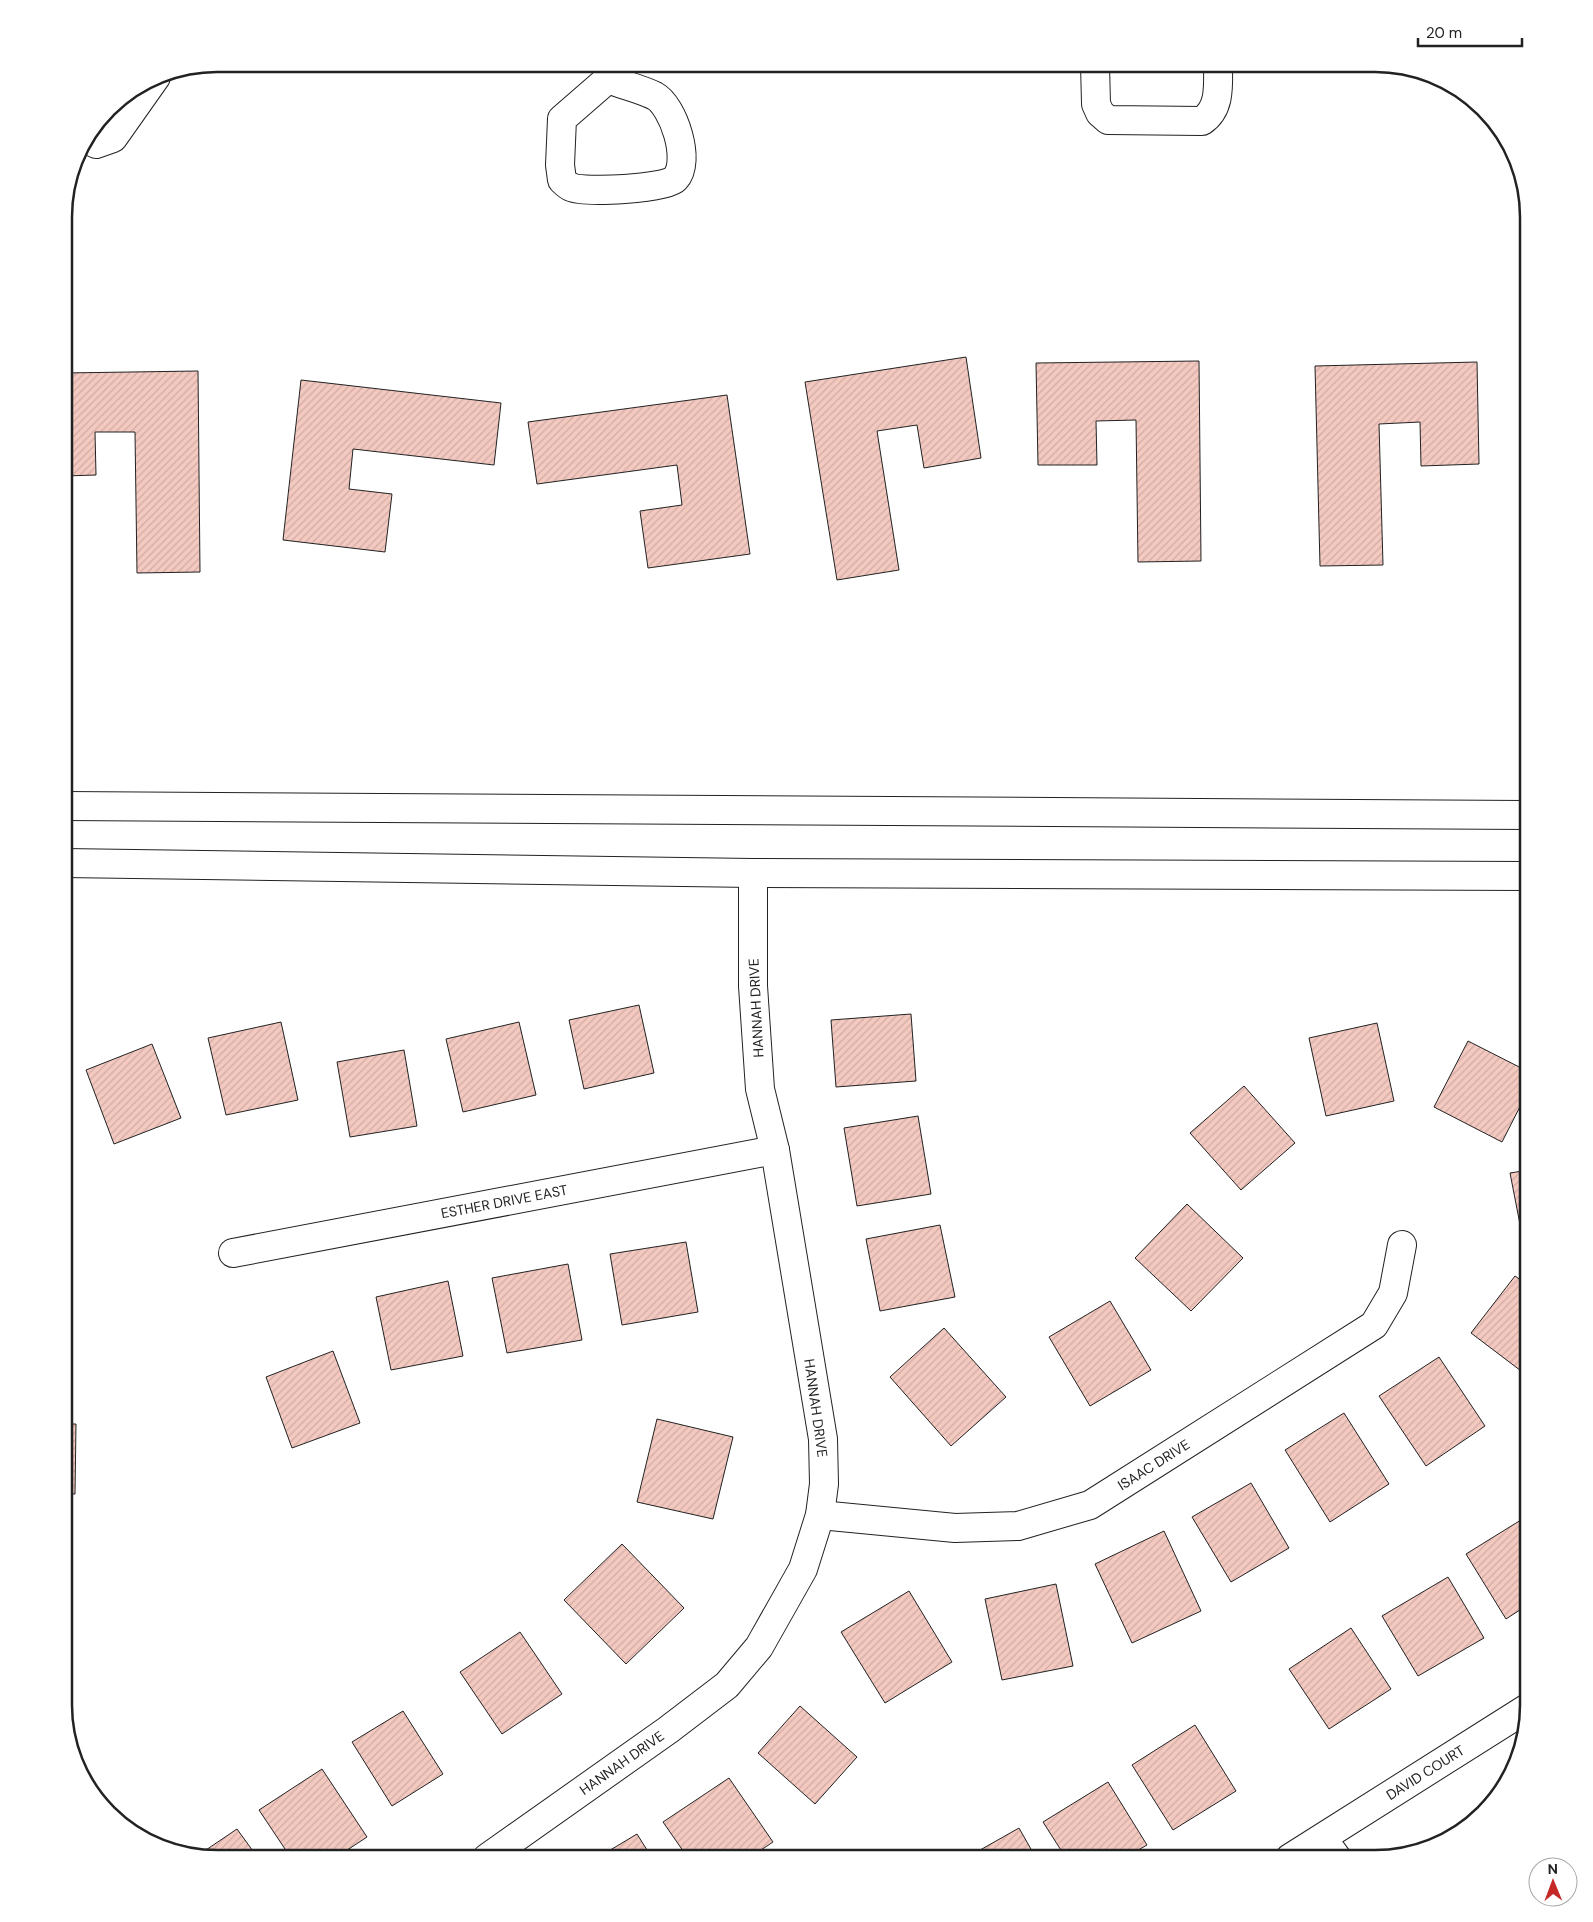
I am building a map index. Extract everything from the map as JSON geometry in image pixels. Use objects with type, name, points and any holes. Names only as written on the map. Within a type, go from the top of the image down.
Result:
[{"type":"street","points":[[606,73],[562,119],[560,165],[562,180],[571,187],[616,190],[665,184],[675,179],[680,169],[682,152],[677,130],[668,110],[656,97],[609,73]]},
{"type":"street","points":[[1095,73],[1096,104],[1100,113],[1108,120],[1202,121],[1211,115],[1218,96],[1218,73]]},
{"type":"street","points":[[94,142],[96,144],[113,138],[146,92]]},
{"type":"street","points":[[73,806],[1520,815]]},
{"type":"street","points":[[73,863],[753,873],[1520,876]]},
{"type":"street","name":"HANNAH DRIVE","points":[[498,1850],[668,1730],[727,1685],[758,1647],[803,1569],[820,1515],[824,1484],[823,1438],[775,1150],[760,1089],[753,986],[753,873]]},
{"type":"street","name":"ESTHER DRIVE EAST","points":[[233,1253],[775,1150]]},
{"type":"street","name":"ISAAC DRIVE","points":[[820,1515],[955,1528],[1018,1526],[1090,1505],[1374,1325],[1393,1293],[1402,1244]]},
{"type":"street","name":"DAVID COURT","points":[[1330,1848],[1520,1713]]},
{"type":"building","points":[[966,357],[981,458],[924,468],[917,425],[877,431],[899,570],[837,580],[805,382]]},
{"type":"building","points":[[1199,361],[1201,561],[1138,562],[1136,420],[1096,421],[1097,465],[1038,465],[1036,363]]},
{"type":"building","points":[[1477,362],[1479,464],[1421,466],[1420,422],[1379,424],[1383,565],[1320,566],[1315,366]]},
{"type":"building","points":[[198,371],[200,572],[137,573],[135,432],[95,432],[96,475],[73,476],[73,373]]},
{"type":"building","points":[[301,380],[501,403],[494,465],[353,449],[349,489],[392,494],[385,552],[283,540]]},
{"type":"building","points":[[727,395],[750,554],[648,568],[640,511],[682,505],[677,465],[537,484],[528,422]]},
{"type":"building","points":[[639,1005],[654,1073],[584,1089],[569,1020]]},
{"type":"building","points":[[911,1014],[916,1081],[836,1087],[831,1020]]},
{"type":"building","points":[[281,1022],[298,1100],[226,1115],[208,1038]]},
{"type":"building","points":[[519,1022],[536,1095],[463,1112],[446,1039]]},
{"type":"building","points":[[1377,1023],[1394,1101],[1326,1116],[1309,1038]]},
{"type":"building","points":[[1468,1041],[1520,1067],[1520,1107],[1502,1142],[1434,1107]]},
{"type":"building","points":[[152,1044],[181,1118],[114,1144],[86,1070]]},
{"type":"building","points":[[404,1050],[417,1126],[350,1137],[337,1062]]},
{"type":"building","points":[[1244,1086],[1295,1143],[1241,1190],[1190,1133]]},
{"type":"building","points":[[918,1116],[931,1194],[857,1206],[844,1128]]},
{"type":"building","points":[[1520,1171],[1520,1224],[1510,1173]]},
{"type":"building","points":[[1187,1204],[1243,1258],[1191,1311],[1135,1258]]},
{"type":"building","points":[[940,1225],[955,1297],[880,1311],[866,1239]]},
{"type":"building","points":[[686,1242],[698,1312],[622,1325],[610,1254]]},
{"type":"building","points":[[568,1264],[582,1340],[507,1353],[492,1278]]},
{"type":"building","points":[[1515,1276],[1520,1280],[1520,1370],[1471,1333]]},
{"type":"building","points":[[448,1281],[463,1356],[391,1370],[376,1297]]},
{"type":"building","points":[[1110,1301],[1151,1370],[1090,1406],[1049,1337]]},
{"type":"building","points":[[944,1328],[1006,1397],[951,1446],[890,1377]]},
{"type":"building","points":[[333,1351],[360,1423],[292,1448],[266,1377]]},
{"type":"building","points":[[1439,1357],[1485,1426],[1426,1466],[1379,1396]]},
{"type":"building","points":[[1344,1413],[1389,1484],[1330,1522],[1285,1450]]},
{"type":"building","points":[[657,1419],[733,1437],[713,1519],[637,1502]]},
{"type":"building","points":[[73,1424],[76,1424],[75,1494],[73,1494]]},
{"type":"building","points":[[1251,1483],[1289,1548],[1231,1582],[1192,1517]]},
{"type":"building","points":[[1520,1521],[1520,1610],[1506,1619],[1466,1554]]},
{"type":"building","points":[[1164,1531],[1201,1611],[1132,1643],[1095,1564]]},
{"type":"building","points":[[622,1544],[684,1608],[626,1664],[564,1600]]},
{"type":"building","points":[[1448,1577],[1484,1638],[1418,1676],[1382,1616]]},
{"type":"building","points":[[1056,1584],[1073,1666],[1002,1680],[985,1599]]},
{"type":"building","points":[[909,1591],[952,1662],[885,1703],[841,1632]]},
{"type":"building","points":[[1351,1628],[1391,1689],[1329,1729],[1289,1669]]},
{"type":"building","points":[[520,1632],[562,1694],[502,1734],[460,1672]]},
{"type":"building","points":[[800,1706],[857,1757],[815,1804],[758,1753]]},
{"type":"building","points":[[403,1711],[443,1774],[392,1806],[352,1742]]},
{"type":"building","points":[[1195,1725],[1236,1791],[1173,1830],[1132,1765]]},
{"type":"building","points":[[322,1769],[367,1837],[347,1850],[286,1850],[259,1810]]},
{"type":"building","points":[[729,1778],[773,1842],[761,1850],[682,1850],[663,1822]]},
{"type":"building","points":[[1108,1782],[1147,1845],[1138,1850],[1061,1850],[1043,1822]]},
{"type":"building","points":[[1019,1828],[1031,1850],[980,1850]]},
{"type":"building","points":[[237,1829],[252,1850],[217,1850],[207,1849]]},
{"type":"building","points":[[637,1834],[647,1850],[610,1850]]}]
